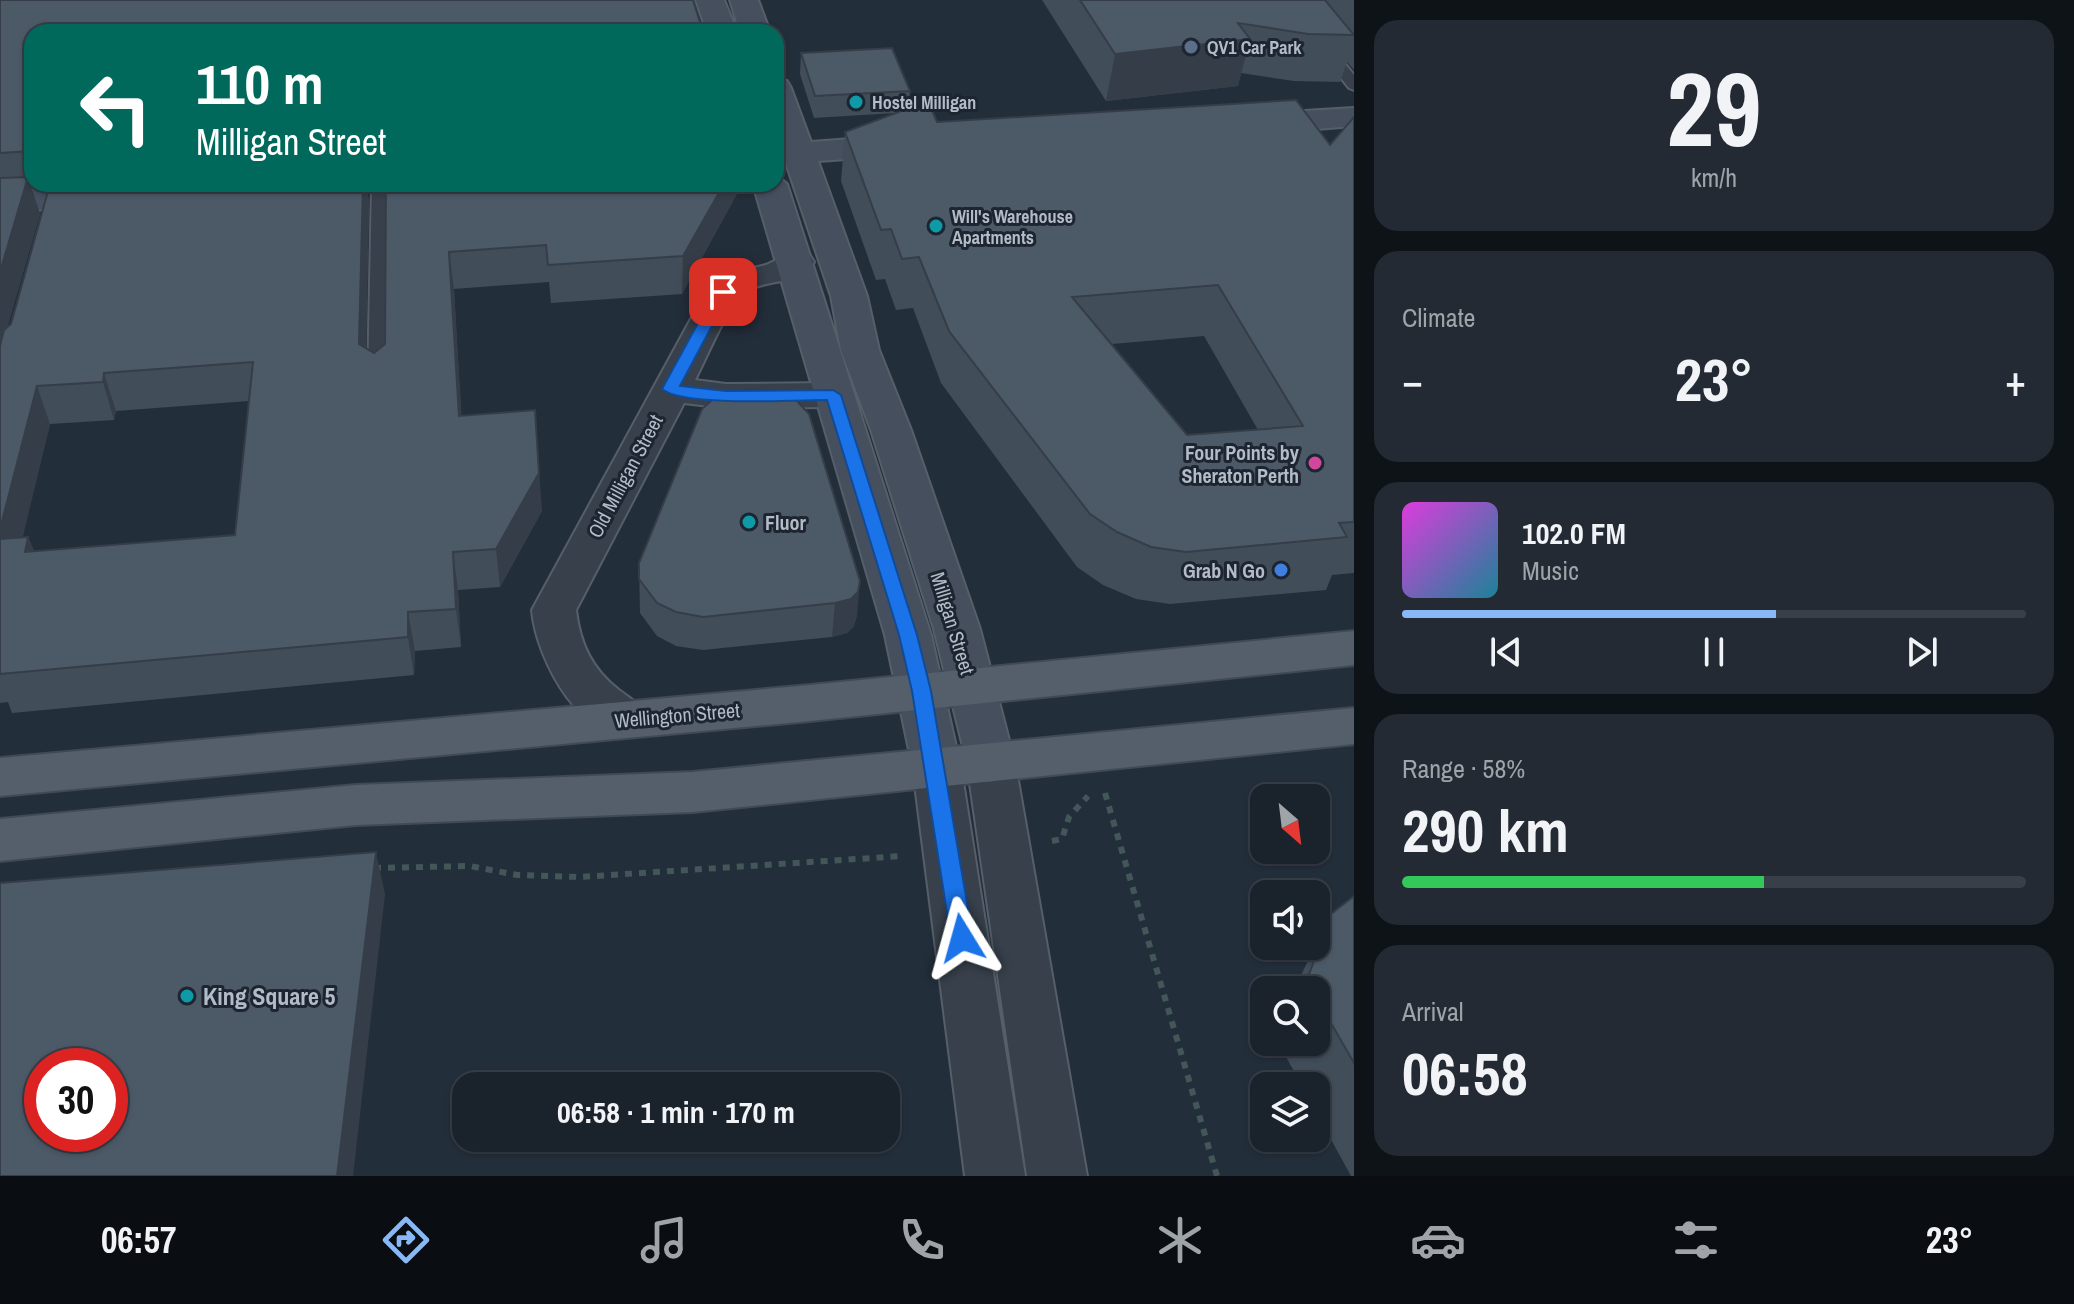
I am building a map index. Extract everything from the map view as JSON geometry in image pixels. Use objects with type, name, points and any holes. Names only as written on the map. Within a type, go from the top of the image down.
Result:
[{"type":"main road","points":[[710,0],[719,24]]},
{"type":"main road","points":[[744,0],[752,24]]},
{"type":"main road","points":[[1226,125],[1354,117]]},
{"type":"main road","points":[[784,163],[940,143]]},
{"type":"main road","name":"Milligan Street","points":[[784,169],[849,296],[860,350],[891,430],[957,629],[991,763]]},
{"type":"main road","name":"Milligan Street","points":[[784,183],[796,262],[833,395],[908,635],[937,769]]},
{"type":"main road","points":[[0,203],[52,210],[132,195]]},
{"type":"main road","name":"Wellington Street","points":[[0,777],[627,720],[1354,648]]},
{"type":"main road","points":[[0,840],[356,805],[693,792],[1354,726]]},
{"type":"street","name":"Old Milligan Street","points":[[627,720],[594,699],[581,683],[565,656],[555,627],[554,610],[723,292],[742,280],[787,271],[796,262]]},
{"type":"street","points":[[670,389],[726,396],[833,395]]},
{"type":"street","name":"Milligan Street","points":[[991,763],[1057,1176]]},
{"type":"street","name":"Milligan Street","points":[[937,769],[995,1176]]},
{"type":"lane","points":[[1316,38],[1354,85]]},
{"type":"lane","points":[[378,382],[380,192]]},
{"type":"path","points":[[1103,788],[1217,1176]]},
{"type":"path","points":[[360,868],[470,866]]},
{"type":"building","points":[[0,0],[693,0],[700,24],[24,24],[24,152],[0,153]]},
{"type":"building","points":[[1080,0],[1325,0],[1354,35],[1308,34],[1238,23],[1250,39],[1115,54]]},
{"type":"building","points":[[892,48],[910,91],[815,96],[801,53]]},
{"type":"building","points":[[1296,100],[1330,145],[1354,117],[1354,522],[1339,523],[1347,537],[1186,552],[1151,547],[1117,532],[1090,514],[949,331],[919,257],[902,259],[891,229],[881,230],[845,132],[904,110],[931,108],[937,122]],"holes":[[[1218,285],[1303,426],[1187,435],[1072,297]]]},
{"type":"building","points":[[24,177],[24,191],[0,272],[0,178]]},
{"type":"building","points":[[48,192],[363,192],[359,344],[374,353],[385,344],[386,192],[719,192],[683,256],[548,265],[546,245],[449,252],[459,416],[535,410],[539,473],[496,549],[453,552],[456,609],[408,612],[408,637],[0,674],[0,539],[28,537],[25,552],[235,535],[253,362],[104,373],[103,382],[37,386],[0,529],[0,346],[4,330],[11,324]]},
{"type":"building","name":"Fluor","points":[[749,389],[775,391],[797,401],[809,414],[860,581],[858,592],[851,599],[835,603],[703,617],[676,612],[657,603],[639,579],[639,563],[702,409],[713,399]]},
{"type":"building","name":"King Square 5","points":[[376,852],[337,1176],[0,1176],[0,883]]},
{"type":"building","points":[[1354,896],[1354,1063],[1330,1021],[1330,976],[1308,976],[1314,960],[1330,960],[1331,914]]},
{"type":"place","name":"QV1 Car Park","points":[[1191,47]]},
{"type":"place","name":"Hostel Milligan","points":[[856,102]]},
{"type":"place","name":"Will's Warehouse Apartments","points":[[936,226]]},
{"type":"place","name":"Four Points by Sheraton Perth","points":[[1315,463]]},
{"type":"place","name":"Fluor","points":[[749,522]]},
{"type":"place","name":"Grab N Go","points":[[1281,570]]},
{"type":"place","name":"King Square 5","points":[[187,996]]},
{"type":"route","points":[[723,292],[670,389],[726,396],[833,395],[908,635],[922,691],[962,938]]}]
